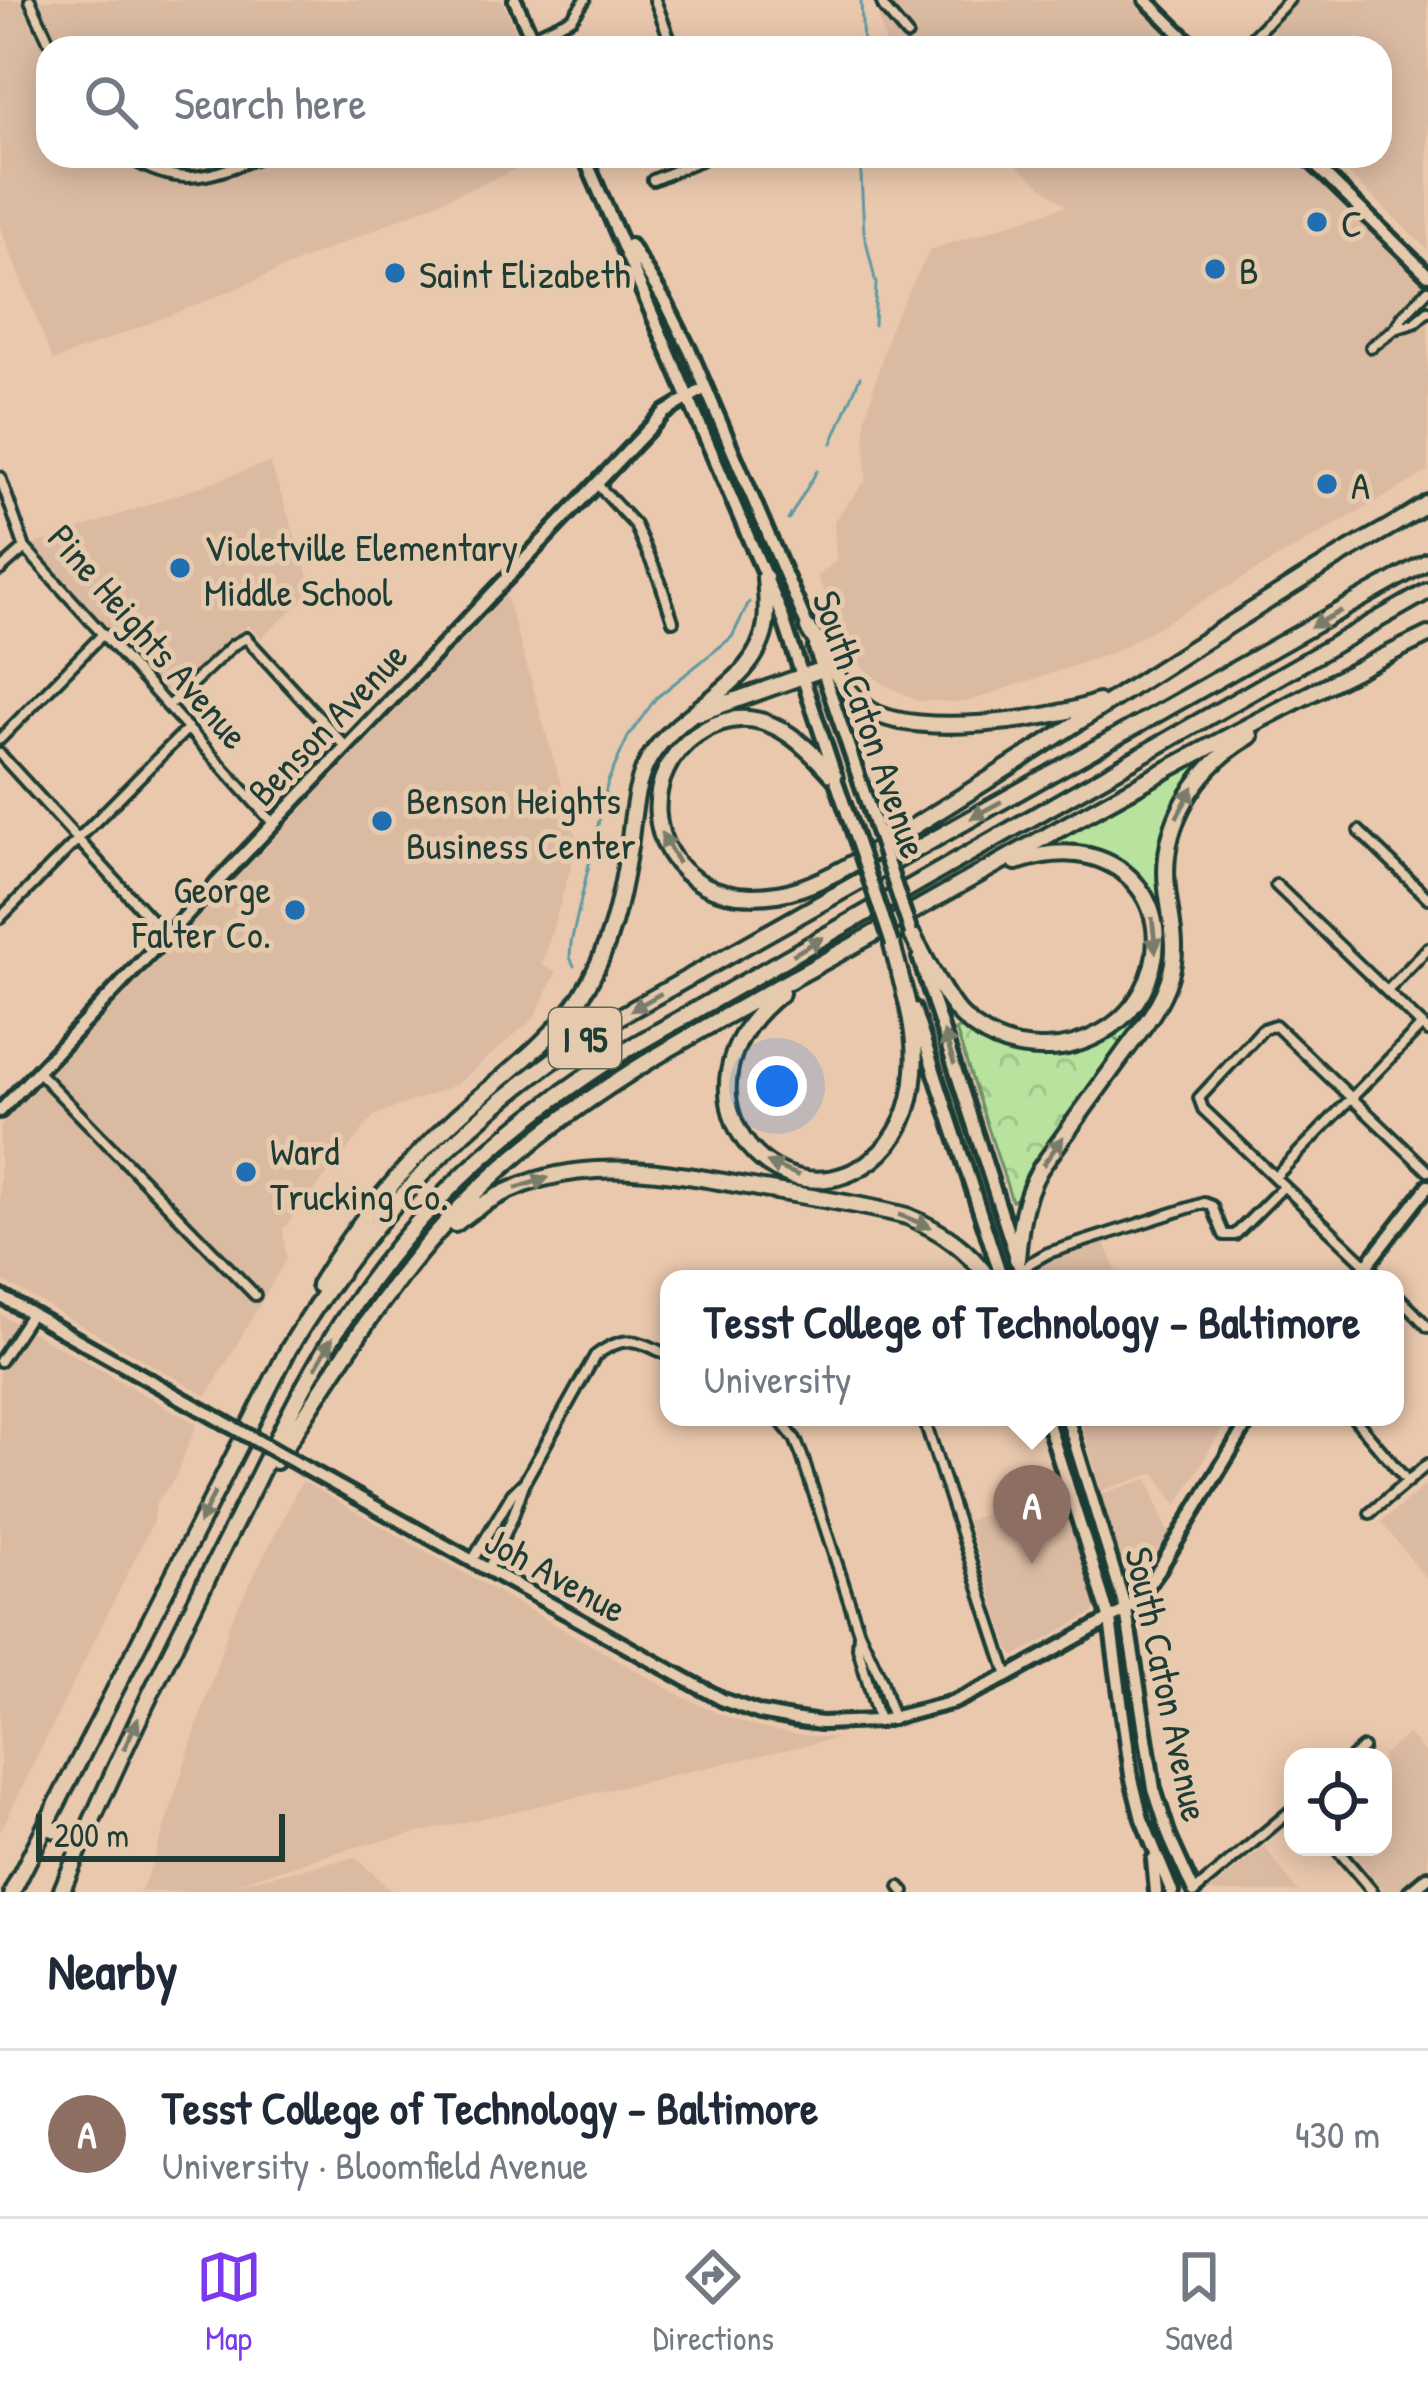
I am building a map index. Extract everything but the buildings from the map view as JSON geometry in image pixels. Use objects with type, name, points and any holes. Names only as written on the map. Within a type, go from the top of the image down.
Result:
[{"type":"highway","points":[[836,778],[784,729],[759,721],[715,725],[684,744],[664,771],[656,800],[658,823],[668,852],[706,887],[762,896],[802,888],[946,807],[1428,502]]},
{"type":"highway","name":"I 95","points":[[12,1892],[288,1350],[366,1235],[450,1144],[533,1074],[610,1022],[1428,561]]},
{"type":"highway","points":[[232,1458],[299,1319],[356,1228],[418,1154],[536,1049],[580,999],[613,928],[640,777],[659,743],[734,680],[757,652],[766,623],[766,578]]},
{"type":"highway","name":"I 95","points":[[61,1892],[157,1679],[325,1352],[372,1278],[448,1190],[493,1147],[626,1050],[1428,591]]},
{"type":"highway","points":[[808,628],[860,702],[881,716],[918,724],[1059,716],[1102,700],[1166,666]]},
{"type":"highway","points":[[231,1532],[358,1335],[404,1273],[483,1185],[573,1110],[661,1054],[962,884],[1428,635]]},
{"type":"highway","points":[[1020,1270],[1020,1220],[1029,1188],[1148,1019],[1169,980],[1175,940],[1166,864],[1184,801],[1216,759],[1241,741],[1400,649]]},
{"type":"highway","points":[[683,720],[823,670]]},
{"type":"highway","points":[[911,933],[959,1012],[994,1039],[1012,1045],[1074,1045],[1107,1030],[1136,1003],[1153,971],[1156,936],[1146,901],[1121,872],[1088,856],[1050,854],[962,884]]},
{"type":"highway","points":[[818,965],[774,998],[743,1034],[732,1054],[726,1096],[740,1135],[768,1164],[785,1173],[830,1178],[850,1173],[884,1150],[908,1108],[914,1043],[892,944]]},
{"type":"highway","points":[[404,1273],[460,1219],[508,1191],[566,1173],[625,1167],[908,1216],[955,1242],[982,1270]]},
{"type":"highway","points":[[46,1826],[82,1840]]},
{"type":"main road","points":[[515,0],[530,36]]},
{"type":"main road","points":[[1145,0],[1182,36]]},
{"type":"main road","name":"South Caton Avenue","points":[[589,168],[804,676],[999,1270]]},
{"type":"main road","points":[[1318,168],[1428,275]]},
{"type":"main road","name":"South Caton Avenue","points":[[609,212],[666,303],[808,628],[1020,1270]]},
{"type":"main road","name":"Benson Avenue","points":[[0,1111],[664,412],[705,388]]},
{"type":"main road","points":[[1364,1270],[1428,1186]]},
{"type":"main road","name":"Joh Avenue","points":[[0,1296],[723,1700],[760,1713],[821,1723],[893,1719],[954,1702],[1126,1610],[1160,1568],[1246,1426]]},
{"type":"main road","name":"South Caton Avenue","points":[[1049,1426],[1110,1620],[1131,1775],[1151,1845],[1172,1892]]},
{"type":"main road","name":"South Caton Avenue","points":[[1069,1426],[1126,1610],[1154,1789],[1194,1892]]},
{"type":"main road","name":"South Caton Avenue","points":[[1151,1845],[1156,1892]]},
{"type":"main road","points":[[1410,1892],[1428,1877]]},
{"type":"street","points":[[26,0],[47,36]]},
{"type":"street","points":[[543,36],[572,18],[585,0]]},
{"type":"street","points":[[656,0],[670,36]]},
{"type":"street","points":[[881,0],[908,35]]},
{"type":"street","points":[[1254,36],[1289,0]]},
{"type":"street","points":[[145,168],[179,178],[216,175],[232,168]]},
{"type":"street","points":[[653,181],[683,168]]},
{"type":"street","points":[[1395,329],[1428,290]]},
{"type":"street","points":[[1371,347],[1428,311]]},
{"type":"street","name":"Pine Heights Avenue","points":[[0,477],[25,548],[273,823]]},
{"type":"street","points":[[596,484],[635,525],[673,621]]},
{"type":"street","points":[[0,571],[25,548]]},
{"type":"street","points":[[0,739],[103,634]]},
{"type":"street","points":[[168,706],[246,638],[346,747]]},
{"type":"street","points":[[0,918],[188,728]]},
{"type":"street","points":[[0,754],[166,936]]},
{"type":"street","points":[[1359,832],[1428,898]]},
{"type":"street","points":[[1275,1177],[1425,1028],[1276,885]]},
{"type":"street","points":[[1388,990],[1428,948]]},
{"type":"street","points":[[1371,1270],[1199,1102],[1201,1095],[1271,1025],[1428,1171]]},
{"type":"street","points":[[37,1072],[255,1295]]},
{"type":"street","points":[[1020,1270],[1048,1253],[1204,1203],[1212,1205],[1222,1232],[1230,1236],[1239,1233],[1284,1186]]},
{"type":"street","points":[[1404,1302],[1428,1327]]},
{"type":"street","points":[[0,1361],[31,1314]]},
{"type":"street","points":[[488,1570],[525,1481],[595,1355],[612,1344],[636,1341],[660,1352]]},
{"type":"street","points":[[784,1426],[802,1456],[893,1719]]},
{"type":"street","points":[[926,1426],[1008,1676]]},
{"type":"street","points":[[1361,1426],[1408,1481]]},
{"type":"street","points":[[1370,1513],[1428,1465]]},
{"type":"street","points":[[472,1562],[512,1494],[525,1481]]},
{"type":"street","points":[[859,1631],[858,1648],[879,1721]]},
{"type":"street","points":[[1194,1892],[1284,1817]]},
{"type":"street","points":[[1343,1856],[1373,1892]]},
{"type":"shaded area","points":[[0,0],[502,0],[518,36],[36,36],[36,168],[519,168],[53,361],[0,227]]},
{"type":"shaded area","points":[[874,0],[1135,0],[1173,36],[884,36]]},
{"type":"shaded area","points":[[1299,0],[1428,0],[1428,250],[1343,168],[1392,168],[1392,36],[1264,36]]},
{"type":"shaded area","points":[[1020,168],[1307,168],[1428,289],[1428,472],[1112,653],[967,702],[918,701],[883,684],[862,667],[817,577],[836,560],[834,521],[866,480],[865,420],[891,325],[930,250],[1065,206]]},
{"type":"shaded area","name":"Violetville Elementary Middle School","points":[[270,462],[314,591],[261,638],[248,625],[169,695],[33,545]]},
{"type":"shaded area","points":[[506,595],[578,843],[542,965],[557,972],[533,1019],[456,1085],[375,1115],[283,1229],[286,1259],[207,1396],[0,1279],[0,1126]]},
{"type":"shaded area","points":[[1104,1240],[1116,1270],[1038,1270],[1036,1264]]},
{"type":"shaded area","points":[[0,1314],[197,1424],[174,1480],[156,1503],[153,1522],[0,1832]]},
{"type":"shaded area","points":[[1083,1426],[1224,1426],[1177,1505],[1155,1473],[1101,1491]]},
{"type":"shaded area","points":[[1148,1479],[1169,1536],[1128,1584],[1100,1494]]},
{"type":"shaded area","points":[[302,1481],[681,1696],[757,1727],[837,1738],[351,1848],[231,1885],[356,1857],[392,1892],[140,1892],[230,1623]]},
{"type":"shaded area","points":[[1428,1483],[1428,1581],[1381,1522]]},
{"type":"shaded area","points":[[1059,1490],[1096,1608],[1015,1656],[967,1520]]},
{"type":"shaded area","points":[[1408,1734],[1428,1755],[1428,1865],[1398,1892],[1385,1892],[1355,1856],[1392,1856],[1391,1748]]},
{"type":"shaded area","points":[[1264,1846],[1298,1892],[1209,1892]]},
{"type":"green space","points":[[1207,758],[1173,812],[1170,947],[1165,974],[1157,994],[1121,1045],[1112,1034],[1145,998],[1162,957],[1158,914],[1148,893],[1112,858],[1086,848],[1049,843]]},
{"type":"green space","points":[[963,1028],[1000,1048],[1037,1056],[1074,1051],[1112,1034],[1121,1045],[1027,1179],[1019,1198],[1012,1201],[956,1030]]},
{"type":"waterway","points":[[861,0],[862,36]]},
{"type":"waterway","points":[[861,168],[864,232],[876,284],[874,325]]},
{"type":"waterway","points":[[832,443],[860,377]]},
{"type":"waterway","points":[[788,520],[817,471]]},
{"type":"waterway","points":[[574,966],[571,943],[608,781],[628,737],[656,698],[732,637],[749,602]]},
{"type":"place","name":"C","points":[[1317,222]]},
{"type":"place","name":"B","points":[[1215,269]]},
{"type":"place","name":"Saint Elizabeth","points":[[395,273]]},
{"type":"place","name":"A","points":[[1327,484]]},
{"type":"place","name":"Violetville Elementary Middle School","points":[[180,568]]},
{"type":"place","name":"Benson Heights Business Center","points":[[382,821]]},
{"type":"place","name":"George Falter Co.","points":[[295,910]]},
{"type":"place","name":"Ward Trucking Co.","points":[[246,1172]]},
{"type":"place","name":"Tesst College of Technology - Baltimore","points":[[1032,1564]]}]
